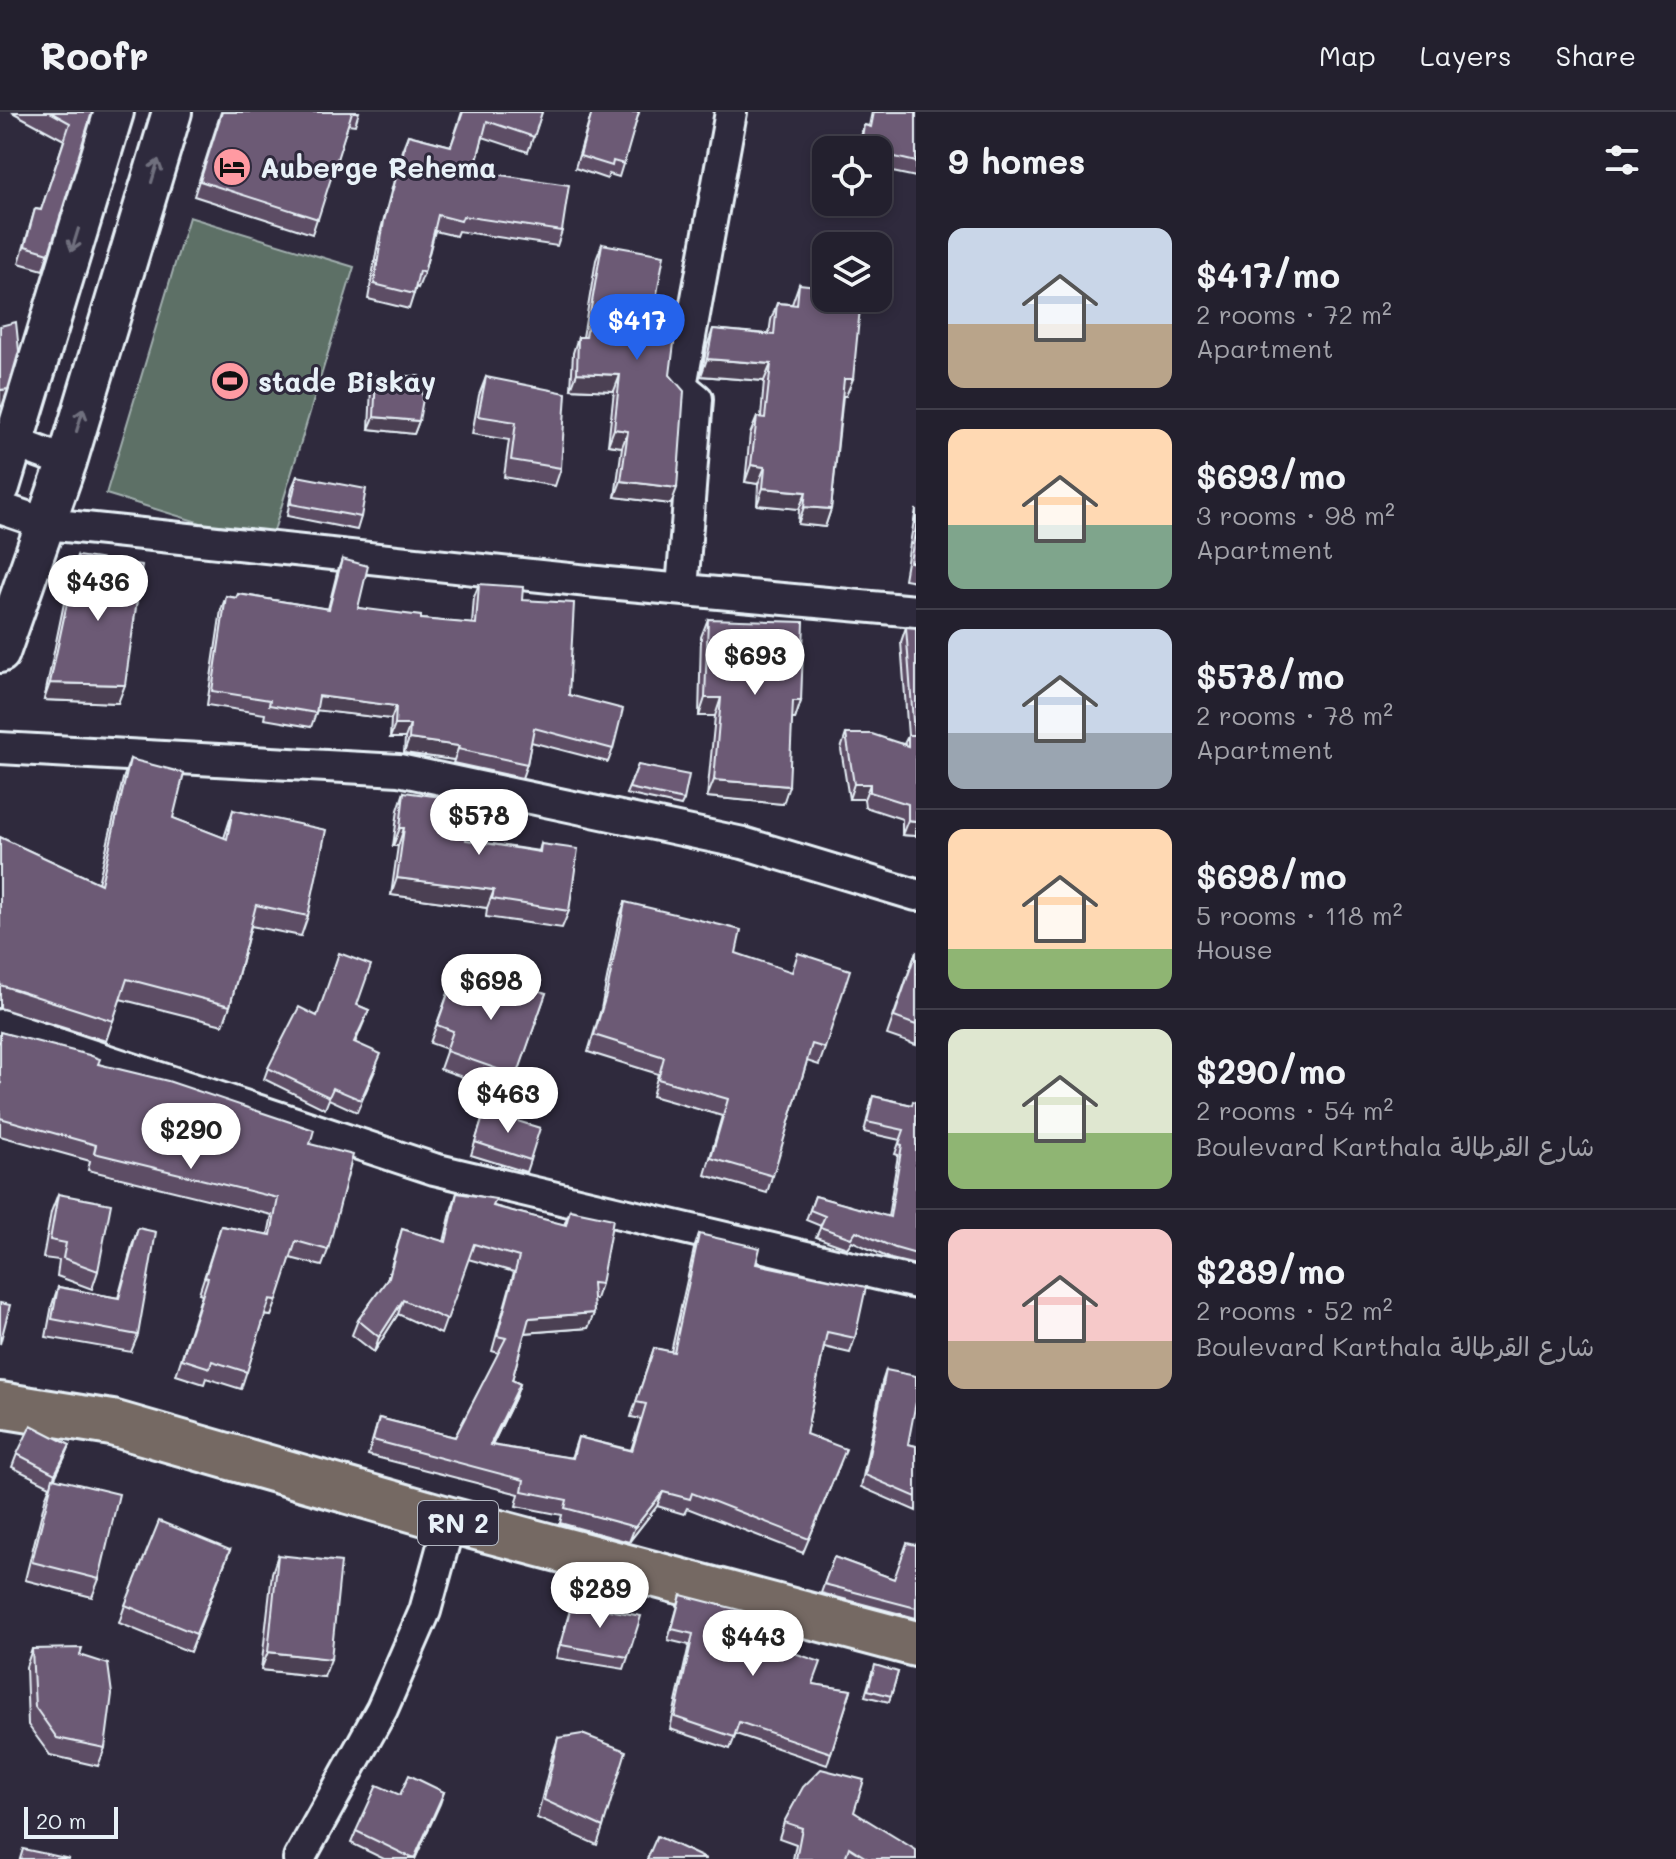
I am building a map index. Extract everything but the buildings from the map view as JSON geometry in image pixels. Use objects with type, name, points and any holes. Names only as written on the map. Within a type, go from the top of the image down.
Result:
[{"type":"main road","name":"RN 2","points":[[0,1405],[112,1423],[450,1520],[916,1644]]},
{"type":"street","points":[[0,487],[7,439],[114,112]]},
{"type":"street","points":[[0,653],[67,462],[172,112]]},
{"type":"street","points":[[682,589],[697,399],[681,386],[731,112]]},
{"type":"street","points":[[7,439],[67,462]]},
{"type":"street","points":[[0,508],[47,524],[916,611]]},
{"type":"street","points":[[0,748],[399,770],[743,843],[916,895]]},
{"type":"street","points":[[0,1025],[434,1169],[916,1283]]},
{"type":"street","points":[[299,1859],[382,1709],[425,1611],[450,1520]]},
{"type":"green space","name":"stade Biskay","points":[[189,217],[354,267],[270,544],[106,494]]},
{"type":"place","name":"Auberge Rehema","points":[[232,167]]},
{"type":"place","name":"stade Biskay","points":[[230,381]]}]
